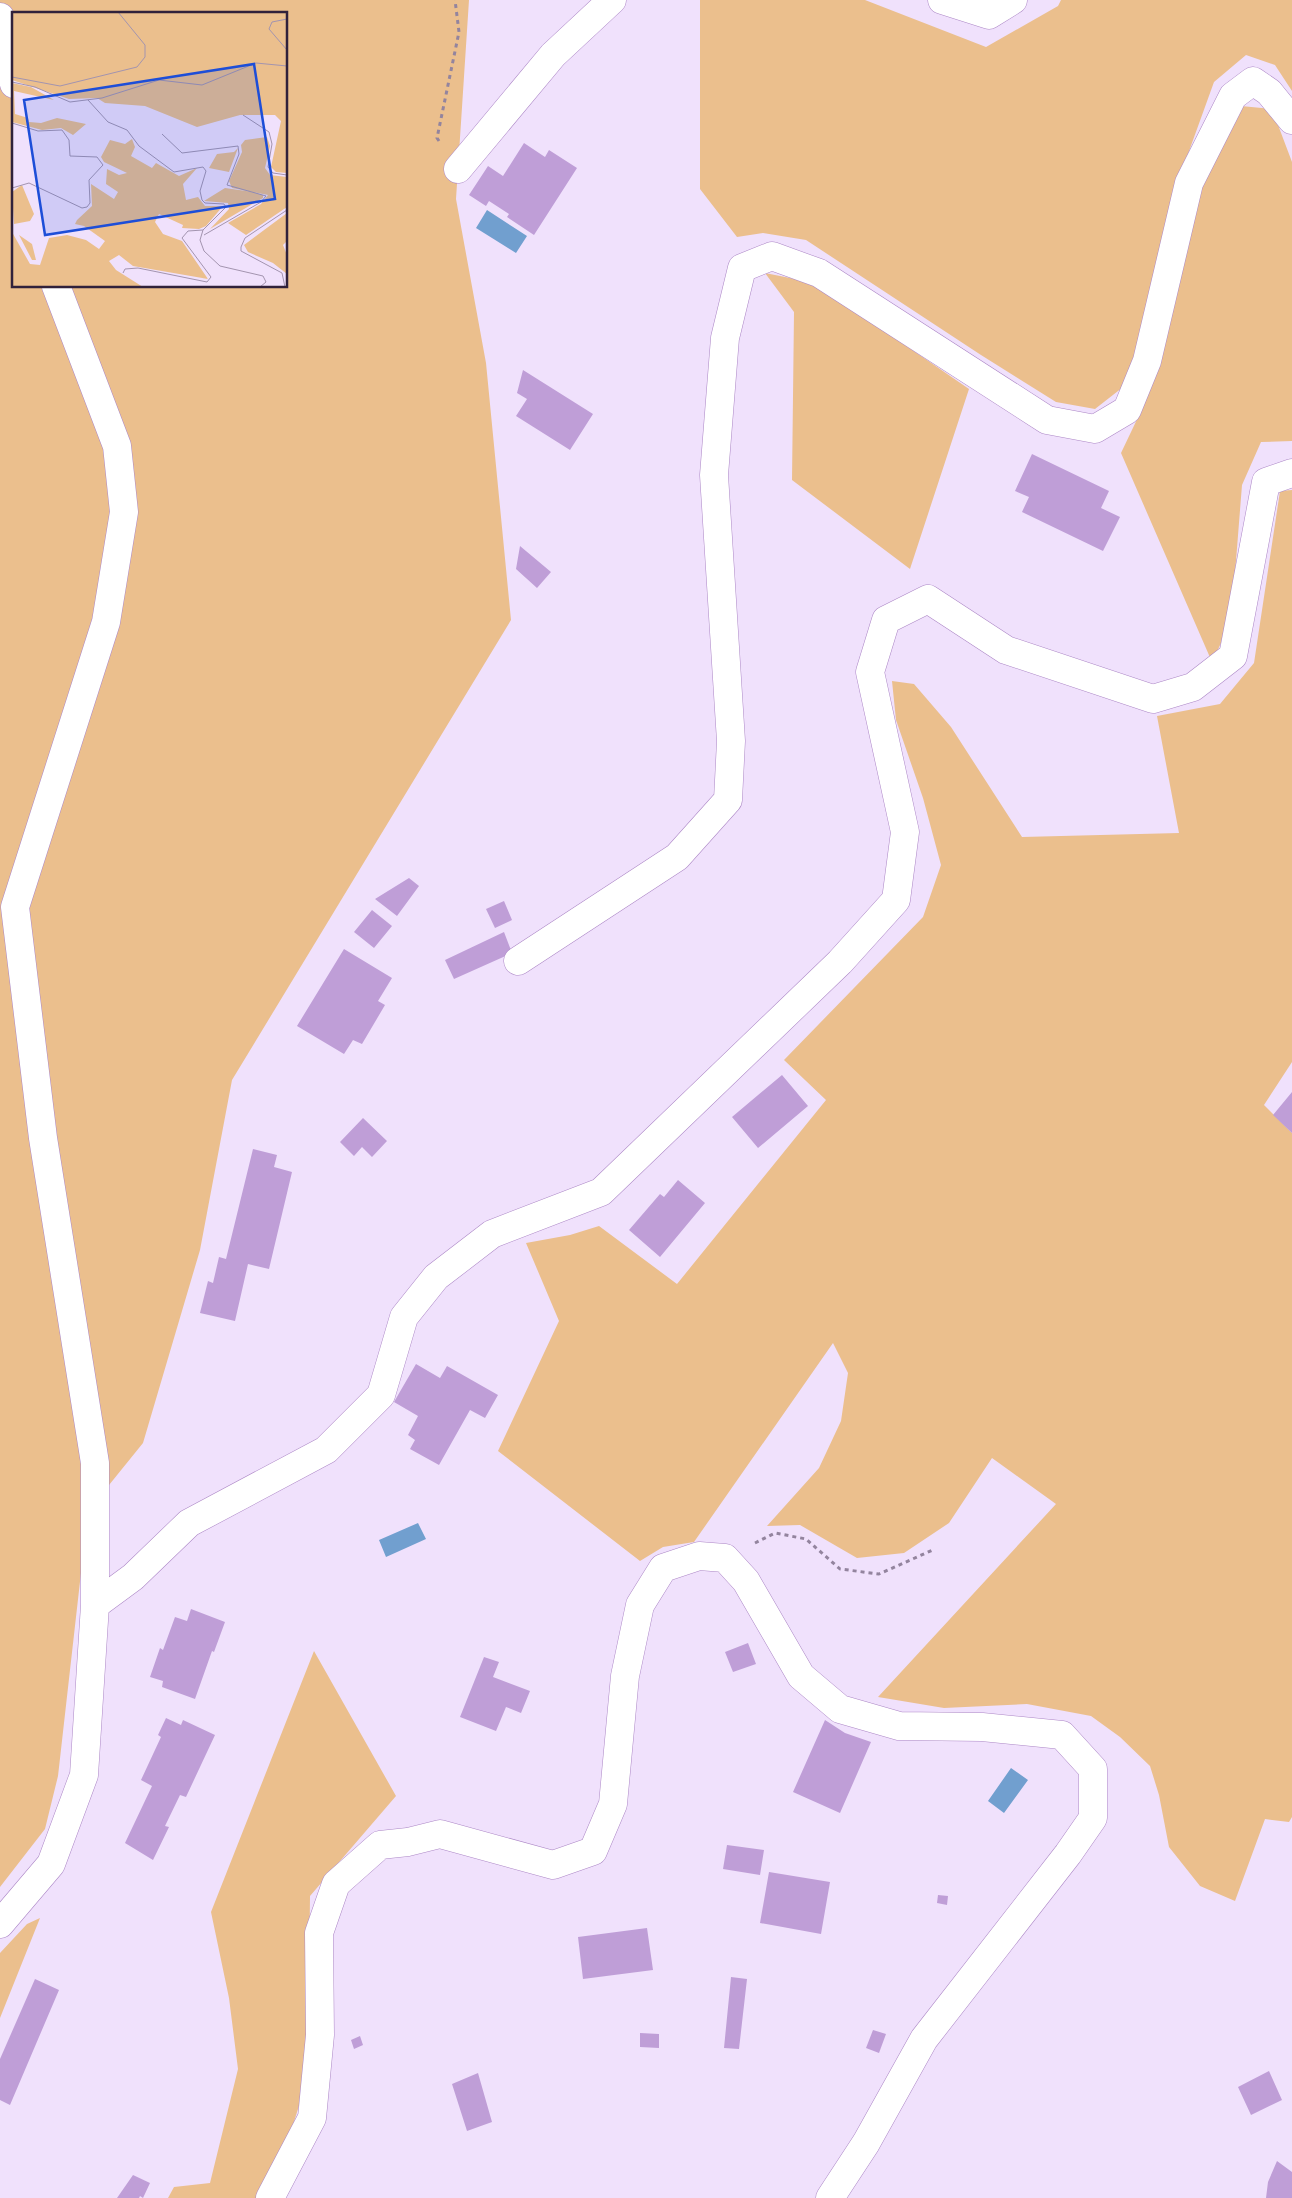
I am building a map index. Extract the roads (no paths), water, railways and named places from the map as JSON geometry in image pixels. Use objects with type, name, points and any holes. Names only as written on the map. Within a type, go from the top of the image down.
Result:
[{"type":"street","points":[[458,169],[553,55],[612,0]]},
{"type":"street","points":[[942,0],[989,15],[1013,0]]},
{"type":"street","points":[[0,17],[12,74]]},
{"type":"street","points":[[518,961],[677,857],[728,800],[731,741],[714,476],[726,338],[742,268],[772,256],[819,273],[1047,420],[1095,429],[1127,410],[1147,361],[1190,183],[1233,96],[1253,81],[1269,92],[1292,120]]},
{"type":"street","points":[[0,1924],[51,1864],[84,1776],[95,1605],[95,1462],[43,1138],[15,907],[106,622],[124,512],[117,446],[57,288]]},
{"type":"street","points":[[95,1605],[133,1577],[189,1523],[326,1450],[381,1395],[404,1317],[436,1277],[492,1234],[601,1192],[840,962],[896,900],[905,832],[870,672],[886,620],[928,599],[1006,650],[1108,686],[1153,699],[1193,687],[1233,656],[1266,482],[1292,473]]},
{"type":"street","points":[[270,2198],[312,2118],[320,2035],[319,1933],[336,1884],[380,1845],[408,1842],[440,1834],[553,1865],[593,1851],[613,1804],[625,1676],[640,1605],[663,1568],[699,1556],[725,1558],[746,1581],[801,1676],[840,1709],[899,1726],[982,1727],[1062,1735],[1093,1769],[1093,1818],[1068,1854],[924,2039],[866,2143],[830,2198]]},
{"type":"water","points":[[487,210],[527,236],[516,253],[476,228]]},
{"type":"water","points":[[418,1523],[426,1539],[386,1557],[379,1540]]},
{"type":"water","points":[[1011,1768],[1028,1780],[1004,1813],[988,1801]]}]
